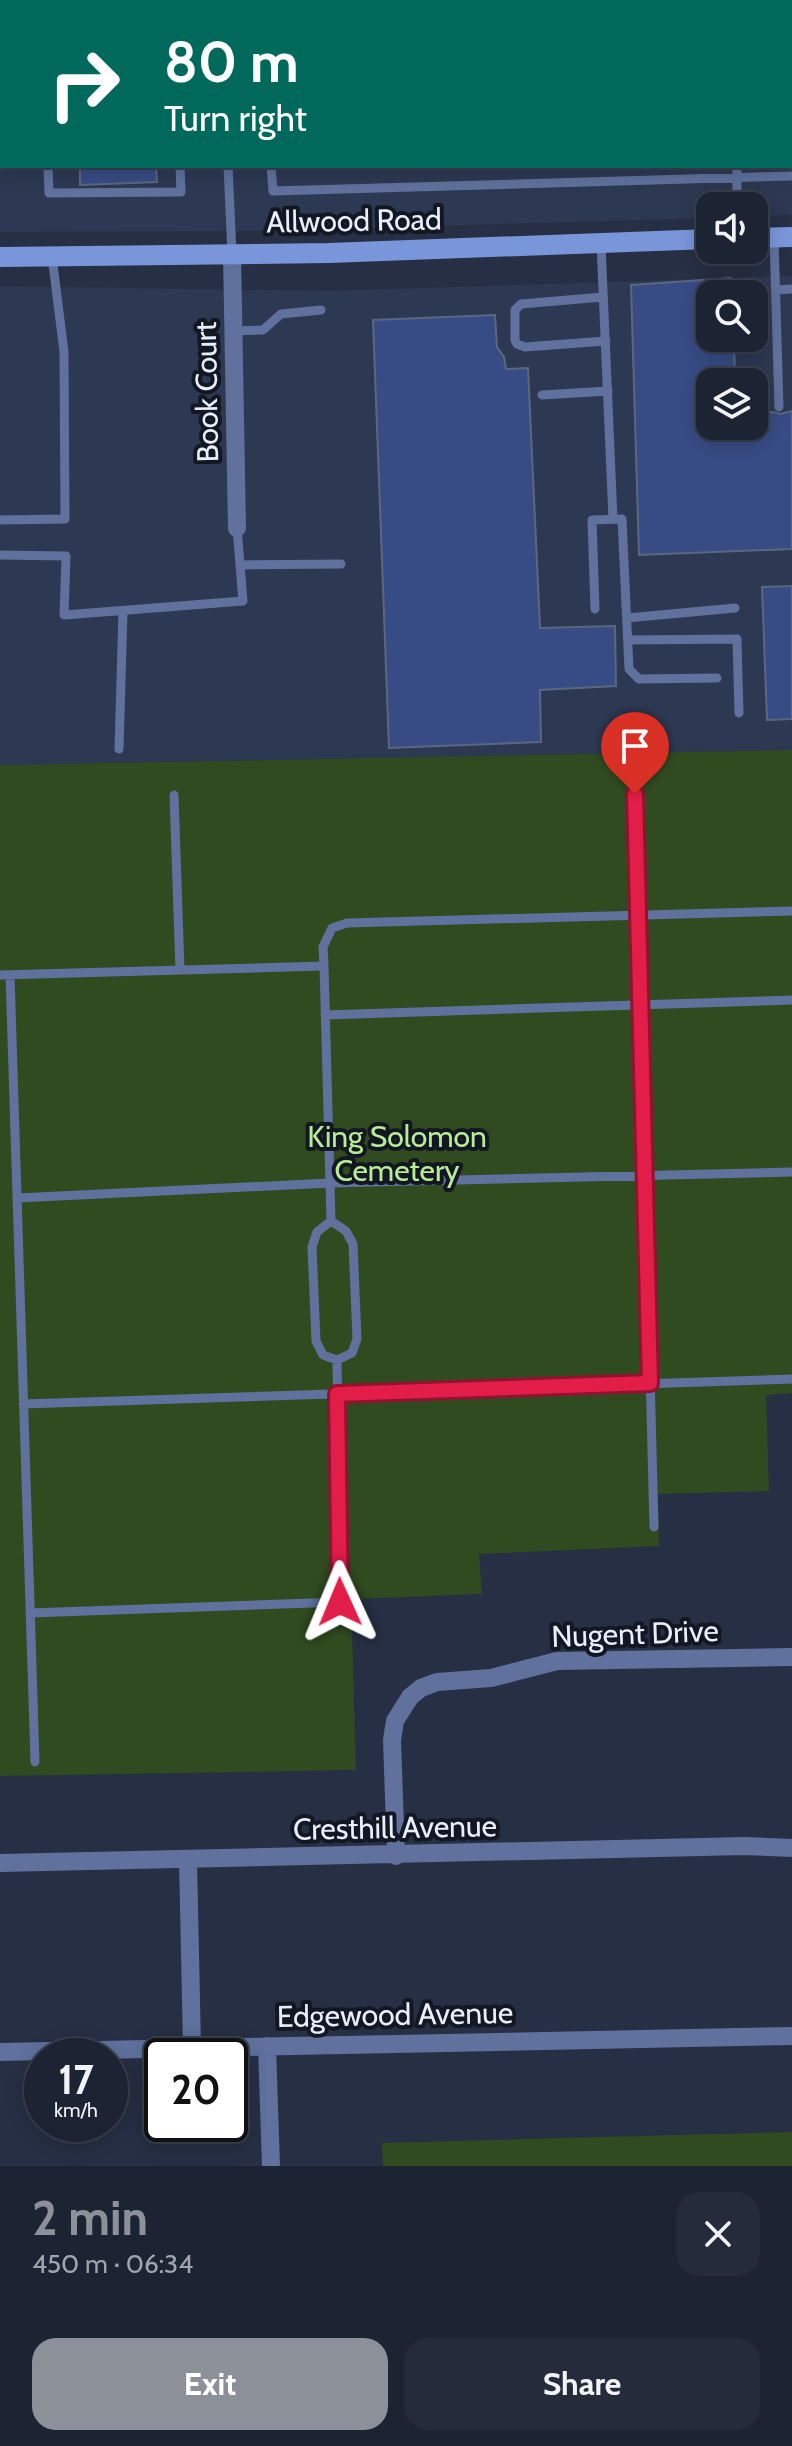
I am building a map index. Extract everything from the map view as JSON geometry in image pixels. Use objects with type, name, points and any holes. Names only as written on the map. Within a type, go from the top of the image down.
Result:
[{"type":"main road","name":"Allwood Road","points":[[0,257],[232,254],[696,240]]},
{"type":"street","name":"Book Court","points":[[232,254],[237,528]]},
{"type":"street","name":"Nugent Drive","points":[[396,1856],[392,1740],[395,1721],[402,1707],[421,1688],[437,1682],[491,1678],[557,1661],[792,1657]]},
{"type":"street","name":"Cresthill Avenue","points":[[0,1863],[744,1846],[792,1848]]},
{"type":"street","points":[[188,1859],[192,2038]]},
{"type":"street","name":"Edgewood Avenue","points":[[248,2046],[792,2036]]},
{"type":"street","points":[[267,2046],[271,2166]]},
{"type":"street","name":"Edgewood Avenue","points":[[0,2052],[144,2048]]},
{"type":"lane","points":[[48,168],[49,193],[181,192],[180,168]]},
{"type":"lane","points":[[228,168],[232,254]]},
{"type":"lane","points":[[271,168],[273,191],[737,172],[792,176]]},
{"type":"lane","points":[[737,172],[737,191]]},
{"type":"lane","points":[[772,238],[779,407]]},
{"type":"lane","points":[[601,244],[613,519]]},
{"type":"lane","points":[[0,520],[65,519],[64,352],[52,256]]},
{"type":"lane","points":[[776,290],[792,289]]},
{"type":"lane","points":[[603,297],[521,304],[515,310],[515,340],[519,346],[525,347],[606,341]]},
{"type":"lane","points":[[234,331],[263,330],[281,314],[321,310]]},
{"type":"lane","points":[[542,395],[608,391]]},
{"type":"lane","points":[[595,609],[592,520],[622,519],[629,669],[639,679],[717,678]]},
{"type":"lane","points":[[0,555],[66,556],[64,615],[243,601],[237,528]]},
{"type":"lane","points":[[240,565],[341,564]]},
{"type":"lane","points":[[627,618],[735,608]]},
{"type":"lane","points":[[119,749],[123,611]]},
{"type":"lane","points":[[628,640],[737,639],[739,713]]},
{"type":"lane","points":[[635,794],[654,1527]]},
{"type":"lane","points":[[174,795],[180,970]]},
{"type":"lane","points":[[331,1221],[323,947],[332,928],[347,923],[792,911]]},
{"type":"lane","points":[[35,1762],[17,1198],[5,975],[324,966]]},
{"type":"lane","points":[[325,1015],[792,1000]]},
{"type":"lane","points":[[17,1198],[330,1183],[792,1172]]},
{"type":"lane","points":[[331,1221],[346,1231],[353,1244],[357,1339],[352,1353],[337,1360],[323,1355],[316,1341],[312,1247],[317,1232],[331,1221]]},
{"type":"lane","points":[[30,1613],[340,1602],[337,1360]]},
{"type":"lane","points":[[23,1404],[792,1379]]},
{"type":"shaded area","points":[[0,168],[792,168],[792,215],[768,216],[768,192],[696,192],[696,218],[263,231],[0,232]]},
{"type":"shaded area","points":[[792,276],[792,750],[0,765],[0,286],[330,291]]},
{"type":"green space","name":"King Solomon Cemetery","points":[[792,750],[792,1393],[766,1395],[769,1491],[658,1494],[659,1546],[479,1554],[482,1594],[351,1599],[356,1770],[0,1776],[0,765]]},
{"type":"green space","points":[[792,2132],[792,2166],[383,2166],[382,2143]]},
{"type":"building","points":[[80,168],[156,168],[157,182],[80,185]]},
{"type":"building","points":[[696,280],[696,352],[734,352],[735,368],[696,368],[696,440],[768,440],[768,412],[792,411],[792,549],[639,555],[631,285]]},
{"type":"building","points":[[495,315],[497,347],[504,357],[506,369],[528,368],[540,628],[615,626],[616,686],[540,690],[541,742],[389,748],[373,320]]},
{"type":"building","points":[[792,586],[792,719],[767,720],[762,587]]},
{"type":"route","points":[[340,1602],[337,1394],[650,1383],[635,794]]}]
